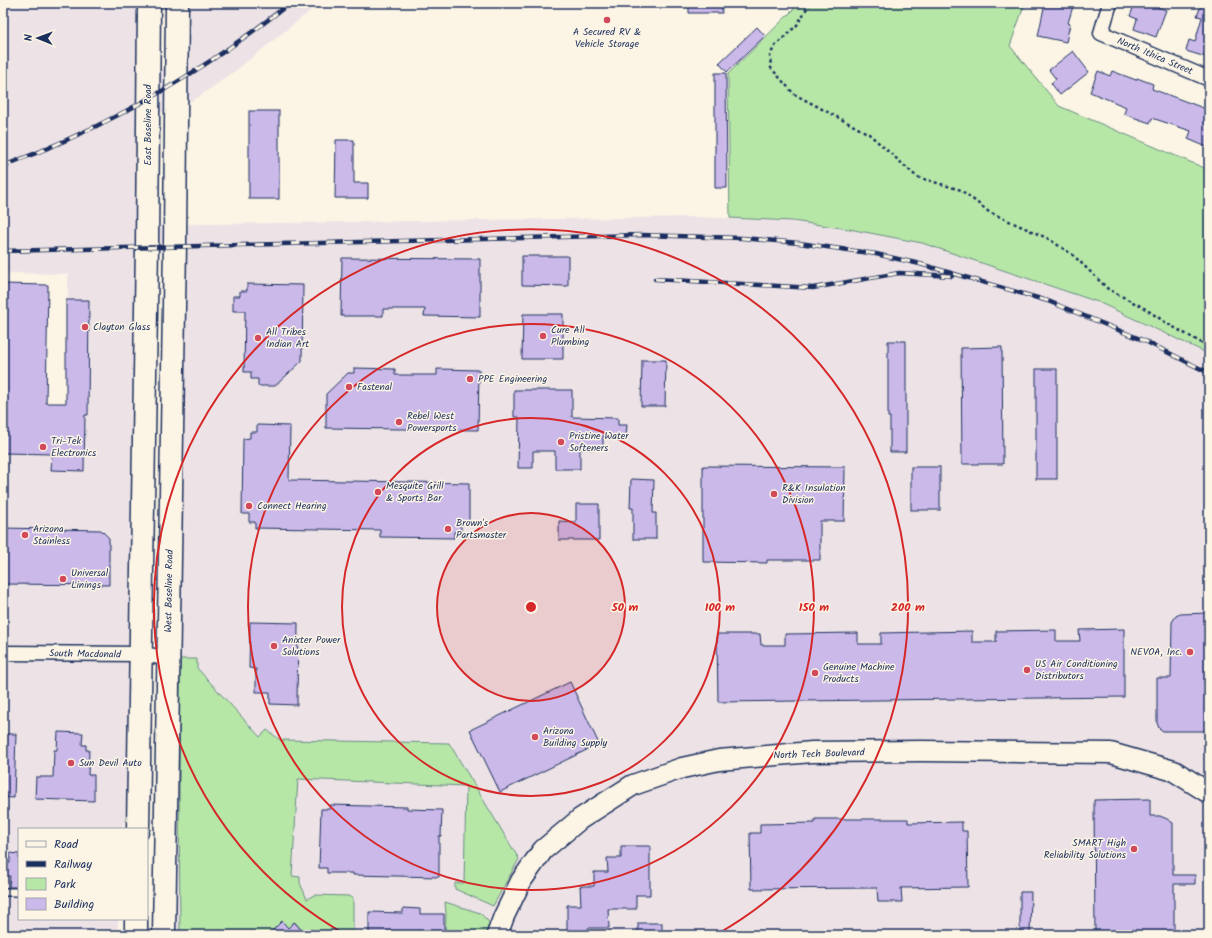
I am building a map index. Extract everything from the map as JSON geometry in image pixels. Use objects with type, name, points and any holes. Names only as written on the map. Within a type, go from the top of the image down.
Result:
[{"type":"main road","name":"East Baseline Road","points":[[145,398],[149,3]]},
{"type":"main road","points":[[162,3],[166,28],[177,38]]},
{"type":"main road","points":[[177,3],[177,38]]},
{"type":"main road","name":"West Baseline Road","points":[[164,935],[177,38]]},
{"type":"main road","points":[[138,828],[145,398],[172,398]]},
{"type":"main road","points":[[136,920],[136,935]]},
{"type":"street","name":"North Ithica Street","points":[[1110,3],[1101,33],[1209,79]]},
{"type":"street","name":"South Macdonald","points":[[3,653],[140,654],[168,658]]},
{"type":"street","name":"North Tech Boulevard","points":[[497,935],[504,916],[522,881],[543,850],[580,819],[633,785],[682,768],[718,760],[812,752],[928,751],[1111,753],[1174,771],[1209,793]]},
{"type":"lane","points":[[3,892],[18,892]]},
{"type":"path","points":[[810,3],[797,25],[775,46],[770,55],[771,68],[794,94],[869,134],[917,177],[961,190],[989,212],[1047,238],[1073,254],[1108,289],[1144,308],[1168,324],[1209,347]]},
{"type":"shaded area","points":[[3,3],[138,3],[137,80],[188,57],[189,3],[320,3],[239,68],[197,98],[188,103],[138,121],[136,225],[694,217],[792,221],[849,229],[922,243],[1098,302],[1209,354],[1209,935],[174,935],[184,253],[136,252],[127,802],[123,828],[18,828],[18,920],[118,920],[118,935],[3,935],[3,415],[66,415],[68,274],[3,273]]},
{"type":"green space","points":[[798,3],[1025,3],[1010,46],[1059,106],[1209,170],[1209,354],[1098,302],[922,243],[849,229],[792,221],[730,218],[728,74],[793,10]]},
{"type":"green space","points":[[180,659],[197,659],[197,668],[260,737],[267,730],[280,740],[449,743],[519,859],[493,906],[455,889],[455,883],[464,883],[466,786],[298,779],[292,876],[300,877],[300,883],[307,899],[314,895],[348,896],[353,898],[353,935],[316,935],[311,929],[305,934],[295,922],[288,928],[282,922],[268,935],[180,935]]},
{"type":"green space","points":[[445,902],[480,913],[489,922],[486,935],[445,935]]},
{"type":"building","points":[[689,3],[721,3],[722,13],[689,13]]},
{"type":"building","points":[[1045,3],[1074,3],[1068,23],[1070,24],[1066,42],[1038,36]]},
{"type":"building","points":[[1135,3],[1147,3],[1166,10],[1156,37],[1134,29],[1137,19],[1130,16]]},
{"type":"building","points":[[1202,3],[1209,3],[1209,58],[1186,51],[1189,40],[1195,42],[1202,17],[1197,16]]},
{"type":"building","points":[[757,27],[765,36],[727,72],[719,63]]},
{"type":"building","points":[[1073,51],[1089,72],[1060,95],[1051,83],[1056,79],[1049,70]]},
{"type":"building","points":[[1098,71],[1110,76],[1112,71],[1136,80],[1137,78],[1153,84],[1152,89],[1209,110],[1209,148],[1188,139],[1191,131],[1152,118],[1150,123],[1124,114],[1126,107],[1090,92]]},
{"type":"building","points":[[715,73],[726,73],[727,188],[715,188]]},
{"type":"building","points":[[249,111],[279,111],[279,199],[249,199]]},
{"type":"building","points":[[336,140],[354,140],[354,183],[368,183],[368,198],[335,198]]},
{"type":"building","points":[[522,256],[568,256],[568,286],[522,285]]},
{"type":"building","points":[[342,258],[480,259],[480,317],[424,316],[425,309],[383,309],[383,316],[341,316]]},
{"type":"building","points":[[3,284],[48,285],[46,403],[66,403],[66,300],[89,300],[88,415],[85,415],[84,471],[51,470],[52,454],[3,453]]},
{"type":"building","points":[[247,284],[303,285],[302,361],[275,386],[258,386],[258,379],[251,379],[251,372],[244,372],[245,311],[233,311],[233,296],[240,296],[240,291],[247,291]]},
{"type":"building","name":"Cure All Plumbing","points":[[523,314],[563,314],[563,359],[522,359]]},
{"type":"building","points":[[888,341],[906,341],[906,452],[890,452],[890,417],[888,417]]},
{"type":"building","points":[[1002,347],[1003,464],[962,464],[961,348]]},
{"type":"building","points":[[642,360],[666,360],[665,406],[641,406]]},
{"type":"building","points":[[354,368],[395,369],[395,375],[437,375],[437,369],[479,370],[478,430],[326,428],[326,394],[348,373],[354,373]]},
{"type":"building","points":[[1036,369],[1057,369],[1057,479],[1036,479]]},
{"type":"building","name":"Pristine Water Softeners","points":[[514,390],[572,390],[572,417],[618,418],[618,425],[627,425],[626,436],[603,436],[603,449],[580,449],[580,469],[555,469],[555,451],[533,451],[533,468],[518,468],[519,417],[514,417]]},
{"type":"building","points":[[257,425],[290,426],[289,480],[469,483],[469,524],[461,524],[461,532],[454,532],[454,538],[380,537],[380,530],[255,528],[255,522],[249,522],[249,514],[242,514],[243,439],[250,438],[250,432],[257,432]]},
{"type":"building","name":"R&K Insulation Division","points":[[703,466],[845,467],[844,521],[820,521],[820,560],[767,560],[767,563],[703,562]]},
{"type":"building","points":[[911,467],[940,467],[940,510],[911,510]]},
{"type":"building","points":[[631,479],[654,480],[653,513],[656,513],[656,539],[633,539],[633,508],[630,508]]},
{"type":"building","points":[[576,504],[599,504],[599,540],[559,540],[559,521],[576,522]]},
{"type":"building","points":[[3,528],[101,530],[109,538],[109,585],[3,584]]},
{"type":"building","name":"NEVOA, Inc.","points":[[1209,613],[1209,731],[1163,731],[1159,728],[1157,723],[1157,678],[1171,678],[1172,622],[1176,616],[1180,614]]},
{"type":"building","name":"Anixter Power Solutions","points":[[250,622],[298,623],[297,705],[270,704],[270,692],[256,692],[256,669],[249,668]]},
{"type":"building","points":[[1124,629],[1124,697],[718,702],[717,634],[760,634],[761,645],[785,645],[785,634],[858,633],[858,644],[881,644],[881,633],[972,631],[972,642],[996,642],[996,631],[1056,630],[1056,641],[1080,641],[1079,630]]},
{"type":"building","name":"Arizona Building Supply","points":[[570,682],[599,744],[500,792],[470,730]]},
{"type":"building","name":"Sun Devil Auto","points":[[58,732],[83,733],[82,745],[86,745],[86,750],[89,750],[88,775],[94,775],[94,801],[35,799],[36,777],[53,777],[54,750],[57,750]]},
{"type":"building","points":[[3,734],[16,734],[14,798],[3,797]]},
{"type":"building","name":"SMART High Reliability Solutions","points":[[1150,799],[1150,816],[1160,816],[1173,823],[1173,875],[1195,875],[1195,884],[1174,884],[1174,935],[1095,935],[1094,800]]},
{"type":"building","points":[[330,805],[407,807],[407,809],[442,810],[441,836],[439,836],[439,877],[353,875],[353,873],[327,873],[327,868],[319,868],[321,809],[330,809]]},
{"type":"building","points":[[815,819],[908,819],[908,823],[962,822],[962,831],[967,831],[968,887],[901,888],[902,902],[878,902],[877,888],[751,889],[750,833],[760,833],[760,824],[815,823]]},
{"type":"building","points":[[621,846],[650,846],[650,895],[636,895],[636,909],[608,909],[609,928],[588,928],[588,935],[567,935],[567,905],[581,905],[580,886],[594,886],[594,872],[608,872],[607,858],[621,858]]},
{"type":"building","points":[[10,853],[18,854],[18,887],[9,887],[10,876],[7,876],[7,863],[10,863]]},
{"type":"building","points":[[1020,892],[1031,892],[1030,935],[1020,935]]},
{"type":"building","points":[[403,908],[420,909],[420,914],[444,914],[444,935],[369,935],[369,912],[403,913]]},
{"type":"building","points":[[282,921],[288,928],[294,922],[306,935],[268,935]]},
{"type":"building","points":[[638,923],[662,923],[662,935],[638,935]]},
{"type":"railway","points":[[3,166],[95,127],[155,95],[212,60],[290,3]]},
{"type":"railway","points":[[3,251],[641,235],[742,238],[799,243],[876,254],[920,264],[1048,301],[1145,341],[1209,373]]},
{"type":"railway","points":[[655,279],[813,288],[899,273],[952,276]]},
{"type":"place","name":"A Secured RV & Vehicle Storage","points":[[607,20]]},
{"type":"place","name":"Clayton Glass","points":[[85,327]]},
{"type":"place","name":"Cure All Plumbing","points":[[543,336]]},
{"type":"place","name":"All Tribes Indian Art","points":[[258,338]]},
{"type":"place","name":"PPE Engineering","points":[[470,379]]},
{"type":"place","name":"Fastenal","points":[[349,387]]},
{"type":"place","name":"Rebel West Powersports","points":[[399,422]]},
{"type":"place","name":"Pristine Water Softeners","points":[[561,442]]},
{"type":"place","name":"Tri-Tek Electronics","points":[[43,447]]},
{"type":"place","name":"Mesquite Grill & Sports Bar","points":[[378,492]]},
{"type":"place","name":"R&K Insulation Division","points":[[774,494]]},
{"type":"place","name":"Connect Hearing","points":[[249,506]]},
{"type":"place","name":"Brown's Partsmaster","points":[[448,529]]},
{"type":"place","name":"Arizona Stainless","points":[[25,535]]},
{"type":"place","name":"Universal Linings","points":[[63,579]]},
{"type":"place","name":"Anixter Power Solutions","points":[[274,646]]},
{"type":"place","name":"NEVOA, Inc.","points":[[1190,652]]},
{"type":"place","name":"US Air Conditioning Distributors","points":[[1027,670]]},
{"type":"place","name":"Genuine Machine Products","points":[[815,673]]},
{"type":"place","name":"Arizona Building Supply","points":[[535,737]]},
{"type":"place","name":"Sun Devil Auto","points":[[71,763]]},
{"type":"place","name":"SMART High Reliability Solutions","points":[[1134,849]]}]
